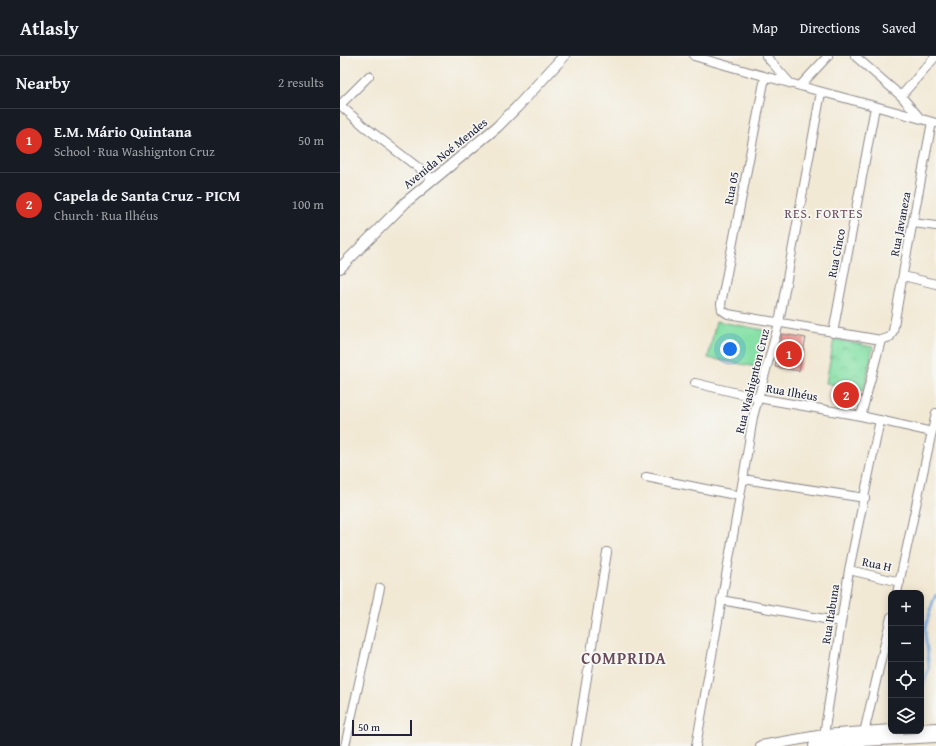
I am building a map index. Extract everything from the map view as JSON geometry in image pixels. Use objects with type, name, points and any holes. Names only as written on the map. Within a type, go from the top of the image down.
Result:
[{"type":"street","name":"Avenida Noé Mendes","points":[[340,268],[406,202],[497,127],[564,56]]},
{"type":"street","points":[[694,56],[764,77],[934,123]]},
{"type":"street","points":[[766,56],[790,83]]},
{"type":"street","points":[[800,86],[828,56]]},
{"type":"street","points":[[855,56],[901,96],[920,118]]},
{"type":"street","points":[[901,96],[936,56]]},
{"type":"street","points":[[369,76],[340,105],[364,126],[433,179]]},
{"type":"street","name":"Rua 05","points":[[764,77],[721,304],[722,310],[728,314],[779,323]]},
{"type":"street","name":"Rua Washignton Cruz","points":[[696,746],[753,417],[779,323],[821,92]]},
{"type":"street","name":"Rua Cinco","points":[[833,333],[875,107]]},
{"type":"street","name":"Rua Javaneza","points":[[881,340],[890,336],[893,331],[913,222],[934,123]]},
{"type":"street","points":[[913,222],[936,226]]},
{"type":"street","points":[[903,276],[936,284]]},
{"type":"street","points":[[779,323],[881,340],[861,416]]},
{"type":"street","name":"Rua Ilhéus","points":[[695,383],[758,398],[861,416],[932,432]]},
{"type":"street","points":[[898,590],[936,413]]},
{"type":"street","name":"Rua Itabuna","points":[[824,735],[849,570],[880,420]]},
{"type":"street","points":[[646,477],[740,496]]},
{"type":"street","points":[[743,479],[865,498]]},
{"type":"street","points":[[576,746],[607,552]]},
{"type":"street","name":"Rua H","points":[[849,570],[900,582]]},
{"type":"street","points":[[345,746],[380,588]]},
{"type":"street","points":[[721,600],[841,622]]},
{"type":"street","points":[[863,739],[889,626]]},
{"type":"street","points":[[924,730],[934,733]]},
{"type":"street","points":[[814,746],[897,735],[934,733]]},
{"type":"street","points":[[761,746],[824,735],[863,739]]},
{"type":"green space","points":[[716,321],[764,330],[757,367],[708,358]]},
{"type":"green space","points":[[834,339],[873,347],[864,391],[826,383]]},
{"type":"building","points":[[782,334],[806,338],[799,371],[775,367]]},
{"type":"building","points":[[841,387],[853,388],[851,405],[847,408],[840,406],[839,402]]},
{"type":"waterway","points":[[924,683],[929,668],[925,629],[936,595]]},
{"type":"place","name":"E.M. Mário Quintana","points":[[789,354]]},
{"type":"place","name":"Capela de Santa Cruz - PICM","points":[[846,395]]},
{"type":"district","name":"RES. FORTES","points":[[824,213]]},
{"type":"district","name":"COMPRIDA","points":[[624,658]]}]
